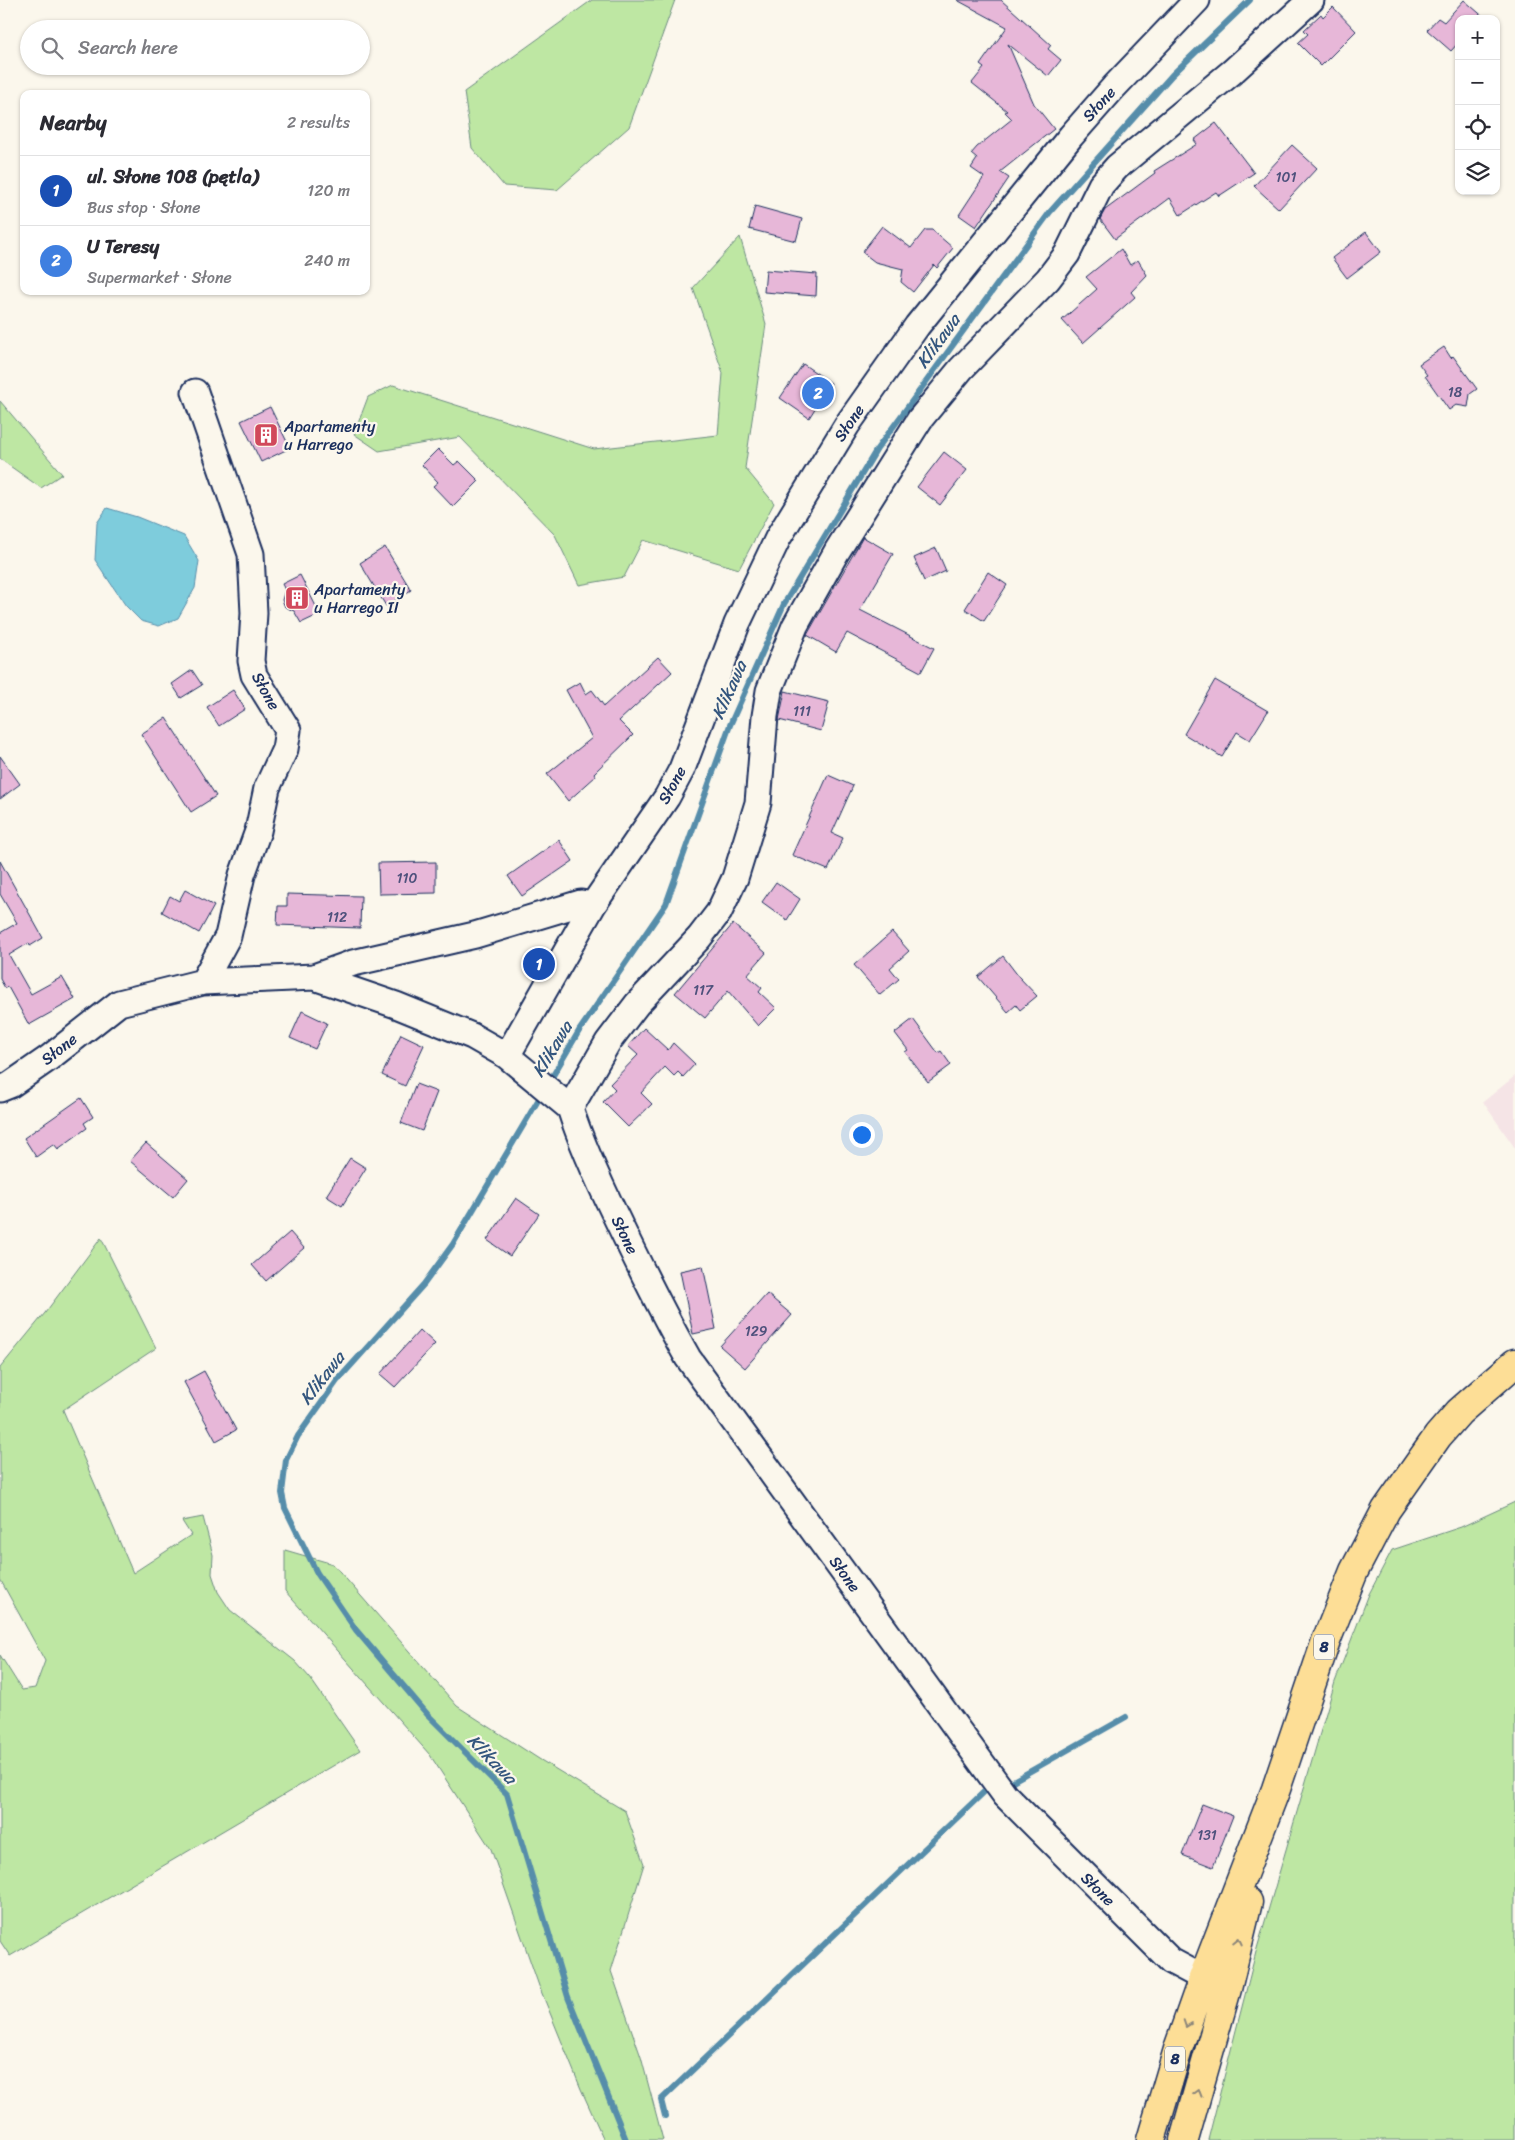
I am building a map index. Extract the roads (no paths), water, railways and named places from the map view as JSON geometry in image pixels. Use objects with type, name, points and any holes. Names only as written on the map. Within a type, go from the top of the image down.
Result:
[{"type":"highway","name":"8","points":[[1151,2140],[1202,1978],[1276,1789],[1341,1599],[1382,1517],[1419,1461],[1459,1412],[1515,1363]]},
{"type":"highway","name":"8","points":[[1184,2140],[1227,1989],[1276,1789]]},
{"type":"highway","points":[[1202,1978],[1227,1989]]},
{"type":"street","name":"Słone","points":[[314,977],[396,1005],[472,1036],[507,1056],[593,905],[667,797],[682,769],[738,624],[778,538],[847,425],[917,326],[1071,136],[1114,87],[1197,0]]},
{"type":"street","points":[[507,1056],[562,1102],[637,1004],[700,938],[719,912],[735,878],[758,803],[765,716],[769,691],[779,663],[795,626],[832,559],[884,474],[920,419],[961,368],[1048,279],[1067,254],[1101,186],[1117,167],[1232,72],[1311,0]]},
{"type":"street","name":"Słone","points":[[195,392],[251,554],[254,613],[251,662],[254,675],[288,730],[284,750],[266,788],[258,831],[242,875],[228,936],[203,982]]},
{"type":"street","name":"Słone","points":[[0,1089],[10,1085],[50,1058],[119,1003],[203,982],[314,977],[353,963],[475,935],[581,903],[593,905]]},
{"type":"street","name":"Słone","points":[[562,1102],[653,1296],[690,1361],[953,1724],[1005,1795],[1171,1961],[1202,1978]]},
{"type":"water","points":[[107,508],[137,517],[184,536],[199,561],[195,588],[178,618],[159,626],[141,621],[126,606],[95,560],[97,523]]},
{"type":"waterway","name":"Klikawa","points":[[548,1084],[579,1031],[666,904],[730,725],[784,604],[877,449],[1050,212],[1172,75],[1250,0]]},
{"type":"waterway","name":"Klikawa","points":[[543,1092],[453,1244],[424,1284],[337,1381],[298,1436],[286,1460],[282,1493],[285,1508],[317,1573],[356,1630],[428,1715],[507,1794],[568,1997],[626,2140]]},
{"type":"waterway","points":[[1013,1781],[1126,1717]]},
{"type":"waterway","points":[[665,2116],[661,2100],[984,1792]]},
{"type":"place","name":"U Teresy","points":[[818,393]]},
{"type":"place","name":"Apartamenty u Harrego","points":[[266,435]]},
{"type":"place","name":"Apartamenty u Harrego II","points":[[297,598]]},
{"type":"place","name":"ul. Słone 108 (pętla)","points":[[539,964]]}]
